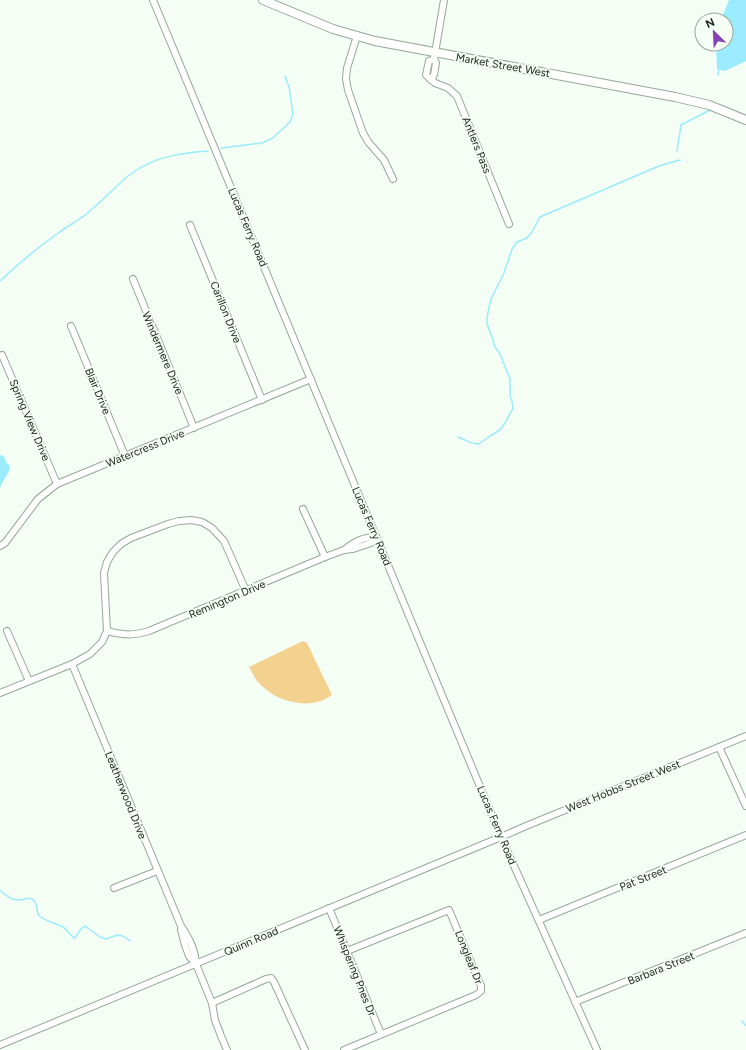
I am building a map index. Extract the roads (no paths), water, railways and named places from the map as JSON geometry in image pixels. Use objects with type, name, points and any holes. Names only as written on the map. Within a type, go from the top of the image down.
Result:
[{"type":"main road","name":"Market Street West","points":[[263,0],[333,29],[434,56],[675,97],[708,105],[746,120]]},
{"type":"street","name":"Lucas Ferry Road","points":[[153,0],[501,837],[597,1050]]},
{"type":"street","name":"Antlers Pass","points":[[444,0],[434,56],[436,63],[434,75],[431,80],[448,88],[457,96],[510,224]]},
{"type":"street","points":[[357,36],[346,68],[348,90],[363,133],[384,160],[393,180]]},
{"type":"street","name":"Carillon Drive","points":[[190,225],[262,400]]},
{"type":"street","name":"Windermere Drive","points":[[132,279],[194,428]]},
{"type":"street","name":"Blair Drive","points":[[71,326],[125,456]]},
{"type":"street","name":"Spring View Drive","points":[[2,355],[57,484]]},
{"type":"street","name":"Watercress Drive","points":[[0,546],[5,544],[38,499],[57,484],[311,379]]},
{"type":"street","points":[[303,509],[324,557]]},
{"type":"street","points":[[0,693],[72,664],[90,654],[102,642],[107,631],[104,573],[107,562],[109,556],[121,544],[131,538],[179,521],[191,520],[202,522],[212,528],[224,541],[246,591]]},
{"type":"street","name":"Remington Drive","points":[[107,631],[120,634],[138,634],[344,550],[362,539],[376,537]]},
{"type":"street","points":[[6,632],[29,681]]},
{"type":"street","name":"Leatherwood Drive","points":[[72,664],[180,926],[192,946],[196,964],[212,1003],[215,1020],[227,1050]]},
{"type":"street","name":"West Hobbs Street West","points":[[501,837],[746,736]]},
{"type":"street","points":[[719,747],[746,806]]},
{"type":"street","name":"Pat Street","points":[[539,920],[746,835]]},
{"type":"street","name":"Quinn Road","points":[[0,1045],[501,837]]},
{"type":"street","points":[[114,888],[157,870]]},
{"type":"street","name":"Whispering Pnes Dr","points":[[329,908],[381,1034]]},
{"type":"street","name":"Longleaf Dr","points":[[344,1050],[476,995],[481,991],[481,986],[452,916],[448,910],[347,951]]},
{"type":"street","name":"Barbara Street","points":[[575,1002],[746,933]]},
{"type":"street","points":[[212,1003],[271,978],[305,1050]]},
{"type":"water","points":[[729,0],[746,0],[746,61],[725,71],[717,69],[716,52],[734,52],[734,12],[724,12]]},
{"type":"water","points":[[0,455],[4,456],[6,462],[10,466],[0,488]]},
{"type":"waterway","points":[[718,75],[719,69]]},
{"type":"waterway","points":[[221,148],[262,143],[273,138],[290,122],[293,114],[289,87],[285,76]]},
{"type":"waterway","points":[[677,151],[681,125],[710,110]]},
{"type":"waterway","points":[[0,281],[60,231],[85,215],[128,176],[137,170],[147,164],[166,157],[208,151]]},
{"type":"waterway","points":[[458,437],[470,443],[479,444],[500,430],[513,408],[510,396],[510,379],[500,354],[495,347],[487,324],[487,317],[491,299],[504,273],[512,249],[517,242],[527,238],[540,217],[659,166],[680,160]]},
{"type":"waterway","points":[[0,890],[6,896],[14,900],[29,898],[33,899],[39,916],[63,927],[75,938],[85,926],[100,937],[106,939],[120,935],[130,941]]},
{"type":"waterway","points":[[742,1021],[746,1026]]}]
